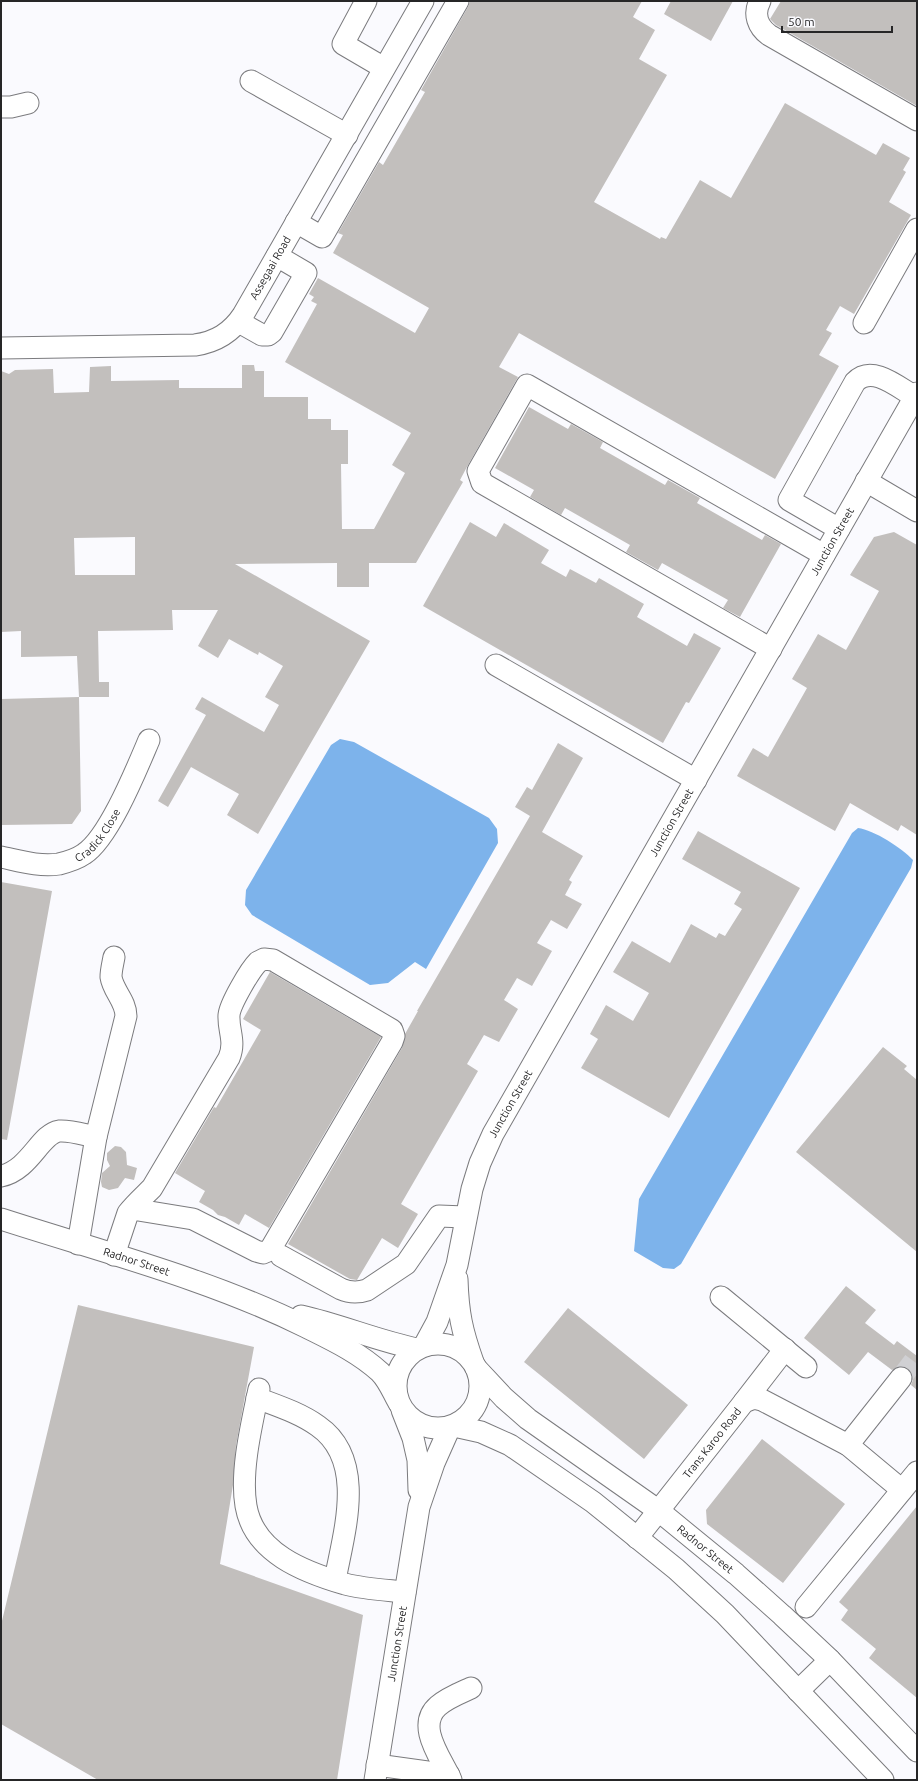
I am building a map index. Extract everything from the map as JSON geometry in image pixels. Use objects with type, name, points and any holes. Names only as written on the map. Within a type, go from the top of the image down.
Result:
[{"type":"street","points":[[366,1],[343,44],[384,68]]},
{"type":"street","points":[[296,222],[322,237],[458,1]]},
{"type":"street","points":[[760,1],[757,9],[758,23],[769,35],[917,120]]},
{"type":"street","name":"Assegaai Road","points":[[1,348],[195,345],[205,344],[224,336],[239,322],[347,135],[384,68],[416,3]]},
{"type":"street","points":[[251,81],[347,135]]},
{"type":"street","points":[[373,89],[399,104]]},
{"type":"street","points":[[1,106],[11,107],[28,103]]},
{"type":"street","points":[[864,323],[917,229]]},
{"type":"street","points":[[239,322],[262,335],[268,335],[272,332],[306,273],[277,256]]},
{"type":"street","points":[[839,529],[789,500],[855,382],[865,375],[872,375],[880,377],[916,395]]},
{"type":"street","points":[[771,649],[482,482],[478,471],[527,385],[824,555]]},
{"type":"street","name":"Junction Street","points":[[421,1348],[437,1322],[457,1265],[475,1175],[493,1134],[916,395]]},
{"type":"street","points":[[866,482],[917,511]]},
{"type":"street","points":[[496,665],[696,780]]},
{"type":"street","name":"Cradick Close","points":[[1,857],[48,865],[67,862],[85,854],[100,839],[126,791],[149,740]]},
{"type":"street","points":[[78,1244],[96,1138],[126,1016],[126,1008],[114,986],[111,976],[114,957]]},
{"type":"street","points":[[114,1255],[126,1219],[132,1208],[152,1188],[228,1058],[233,1045],[229,1018],[230,1008],[258,962],[264,959],[273,960],[392,1030],[394,1036],[392,1042],[270,1250],[263,1253],[256,1251],[193,1218],[132,1208]]},
{"type":"street","points":[[1,1176],[14,1171],[24,1164],[52,1134],[64,1131],[96,1138]]},
{"type":"street","points":[[282,1256],[347,1292],[360,1292],[367,1290],[406,1264],[439,1216],[466,1217]]},
{"type":"street","name":"Radnor Street","points":[[1,1219],[218,1289],[269,1309],[341,1344],[368,1361],[388,1383],[400,1405]]},
{"type":"street","name":"Junction Street","points":[[457,1265],[460,1324],[475,1366]]},
{"type":"street","points":[[721,1297],[806,1367]]},
{"type":"street","name":"Radnor Street","points":[[269,1309],[329,1322],[399,1345],[421,1348]]},
{"type":"street","points":[[452,1427],[468,1416],[478,1402],[480,1379],[475,1366],[466,1354],[450,1346],[437,1344],[421,1348],[408,1356],[398,1373],[395,1383],[396,1393],[400,1405],[410,1418],[422,1426],[436,1429],[452,1427],[481,1432],[510,1445],[593,1502],[676,1569],[725,1614],[883,1780]]},
{"type":"street","points":[[744,1402],[785,1350]]},
{"type":"street","name":"Radnor Street","points":[[475,1366],[504,1398],[534,1423],[658,1511],[742,1580],[830,1660],[917,1752]]},
{"type":"street","points":[[848,1445],[901,1378]]},
{"type":"street","points":[[336,1580],[348,1497],[346,1465],[342,1453],[320,1427],[258,1393],[249,1439],[244,1486],[246,1505],[250,1521],[267,1547],[286,1561],[346,1584],[405,1592]]},
{"type":"street","name":"Trans Karoo Road","points":[[637,1538],[744,1402],[754,1398],[762,1400],[848,1445],[902,1490]]},
{"type":"street","name":"Junction Street","points":[[400,1405],[413,1438],[418,1460],[419,1507]]},
{"type":"street","name":"Junction Street","points":[[376,1772],[419,1507],[434,1463],[452,1427]]},
{"type":"street","points":[[806,1607],[917,1472]]},
{"type":"street","points":[[798,1691],[830,1660]]},
{"type":"street","points":[[450,1778],[429,1734],[429,1724],[434,1710],[439,1705],[471,1688]]},
{"type":"street","points":[[376,1772],[450,1778]]},
{"type":"water","points":[[340,739],[354,742],[489,818],[497,829],[498,843],[426,969],[415,962],[388,983],[370,985],[252,915],[245,905],[246,890],[331,745]]},
{"type":"water","points":[[858,828],[865,829],[880,836],[902,850],[913,860],[911,868],[681,1264],[674,1269],[663,1268],[634,1251],[639,1199],[852,833]]},
{"type":"building","points":[[470,1],[642,1],[633,17],[655,30],[639,59],[667,75],[594,202],[660,239],[661,237],[666,239],[700,180],[731,198],[785,103],[876,155],[883,143],[910,158],[903,170],[906,172],[889,202],[911,215],[854,314],[840,306],[826,330],[832,333],[819,355],[839,366],[775,479],[519,333],[499,367],[518,377],[460,480],[463,482],[416,563],[369,563],[369,587],[337,587],[337,563],[235,564],[370,641],[258,834],[227,815],[239,794],[191,767],[168,807],[158,801],[206,715],[195,709],[202,697],[264,732],[279,705],[265,697],[283,666],[259,652],[258,655],[229,639],[218,658],[198,646],[218,610],[172,610],[173,630],[98,631],[99,682],[109,682],[109,697],[79,697],[77,656],[21,657],[21,631],[1,632],[1,371],[9,374],[15,370],[53,369],[54,393],[89,392],[90,367],[111,366],[111,381],[179,380],[179,388],[242,388],[242,365],[254,365],[255,371],[264,371],[264,397],[308,397],[308,419],[331,419],[331,430],[348,430],[348,464],[341,464],[342,529],[374,529],[405,473],[392,465],[411,433],[285,362],[317,304],[311,301],[314,297],[309,294],[318,278],[415,333],[429,308],[333,253],[343,235],[338,233],[379,162],[383,165],[425,92],[421,90]],"holes":[[[135,537],[135,575],[75,575],[74,538]]]},
{"type":"building","points":[[671,1],[733,1],[711,41],[664,14]]},
{"type":"building","points":[[781,1],[917,1],[917,106],[776,25],[770,19]]},
{"type":"building","points":[[529,407],[568,429],[571,424],[603,442],[600,448],[665,485],[668,480],[700,498],[697,503],[762,540],[765,535],[781,544],[740,617],[723,608],[728,600],[662,563],[658,570],[626,552],[630,545],[565,508],[561,515],[530,497],[534,490],[495,468]]},
{"type":"building","points":[[470,522],[496,537],[504,523],[549,550],[541,563],[566,577],[570,569],[596,583],[599,578],[644,604],[637,617],[687,646],[694,633],[721,648],[689,703],[686,702],[663,743],[423,606]]},
{"type":"building","points":[[894,532],[917,545],[917,835],[901,825],[898,831],[850,803],[835,831],[737,776],[753,748],[768,757],[807,688],[792,679],[818,634],[846,650],[879,591],[850,575],[874,537]]},
{"type":"building","points":[[79,697],[81,811],[72,824],[1,825],[1,699]]},
{"type":"building","points":[[558,743],[583,758],[542,832],[583,856],[569,880],[572,882],[565,895],[582,904],[567,929],[551,920],[537,943],[552,951],[532,986],[517,978],[504,1000],[518,1009],[499,1042],[484,1035],[467,1064],[478,1071],[401,1204],[418,1214],[398,1248],[382,1238],[357,1280],[350,1279],[288,1244],[402,1048],[405,1034],[417,1011],[530,816],[515,807],[527,787],[532,790]]},
{"type":"building","points":[[698,831],[800,888],[669,1118],[581,1068],[598,1039],[590,1034],[606,1005],[633,1021],[649,993],[613,972],[632,941],[670,963],[691,924],[716,938],[719,933],[725,936],[742,909],[734,904],[741,892],[682,859]]},
{"type":"building","points":[[1,882],[52,891],[7,1140],[1,1139]]},
{"type":"building","points":[[270,972],[381,1037],[269,1228],[245,1214],[239,1225],[225,1217],[218,1215],[213,1210],[199,1202],[205,1191],[175,1173],[214,1107],[216,1108],[261,1030],[243,1019]]},
{"type":"building","points":[[883,1047],[907,1066],[904,1069],[917,1080],[917,1252],[796,1152]]},
{"type":"building","points":[[115,1146],[121,1147],[126,1152],[127,1165],[137,1168],[134,1180],[125,1178],[118,1188],[109,1190],[102,1187],[102,1173],[110,1166],[107,1160],[107,1153]]},
{"type":"building","points":[[846,1286],[876,1310],[865,1323],[894,1345],[897,1341],[917,1356],[917,1390],[911,1385],[913,1380],[912,1374],[908,1368],[903,1366],[892,1370],[868,1352],[849,1375],[804,1338]]},
{"type":"building","points":[[78,1305],[254,1347],[236,1445],[233,1485],[220,1564],[363,1615],[337,1780],[98,1780],[1,1724],[1,1625]]},
{"type":"building","points":[[568,1308],[688,1405],[644,1459],[524,1362]]},
{"type":"building","points":[[762,1439],[845,1504],[783,1583],[707,1524],[706,1510]]},
{"type":"building","points":[[917,1506],[917,1698],[869,1658],[876,1649],[841,1620],[848,1610],[839,1602]]},
{"type":"tunnel","points":[[901,1378],[917,1357]]}]
